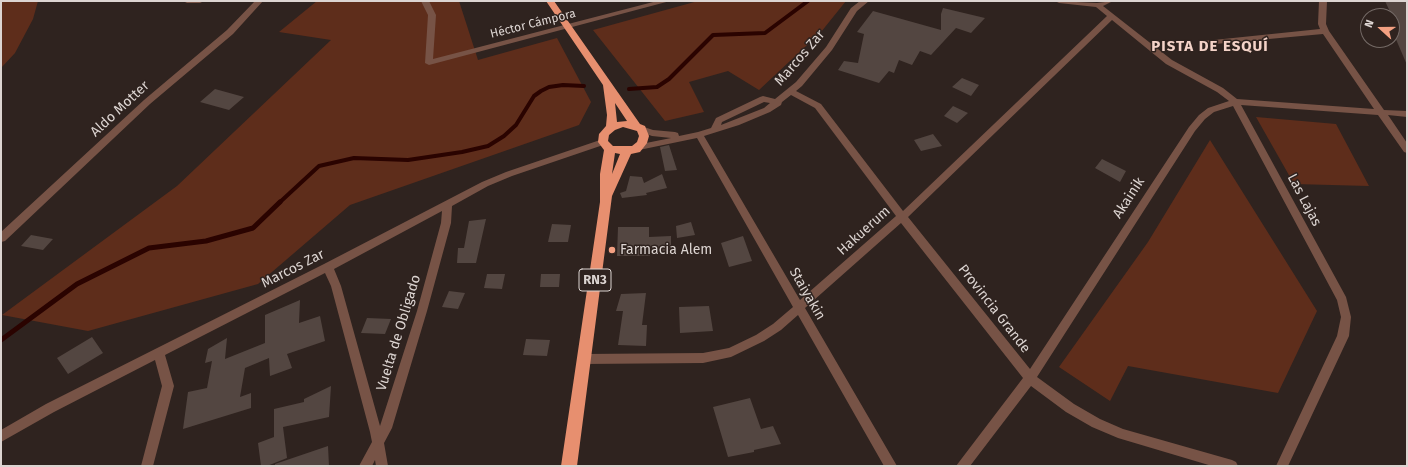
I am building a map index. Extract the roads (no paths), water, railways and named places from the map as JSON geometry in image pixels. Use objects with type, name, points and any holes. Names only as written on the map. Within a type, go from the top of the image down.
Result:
[{"type":"highway","name":"RN3","points":[[550,1],[606,84],[638,127]]},
{"type":"highway","name":"RN3","points":[[569,466],[606,202],[607,146],[604,134],[610,127],[612,115],[606,84]]},
{"type":"highway","points":[[607,146],[628,151],[639,147],[644,139],[638,127],[623,124],[610,127]]},
{"type":"highway","name":"RN3","points":[[606,202],[617,170],[628,151]]},
{"type":"street","points":[[187,1],[200,1]]},
{"type":"street","name":"Aldo Motter","points":[[1,238],[147,102],[230,32],[259,1]]},
{"type":"street","name":"Héctor Cámpora","points":[[425,1],[432,15],[429,63],[569,28],[666,1]]},
{"type":"street","name":"Marcos Zar","points":[[699,135],[714,130],[719,120],[763,99],[778,103],[792,92],[829,48],[854,10],[865,1]]},
{"type":"street","points":[[1059,1],[1098,5],[1109,1]]},
{"type":"street","points":[[1323,1],[1322,24],[1325,31],[1407,150]]},
{"type":"street","name":"Las Lajas","points":[[1098,5],[1169,62],[1220,90],[1235,102],[1342,300],[1346,317],[1343,336],[1282,466]]},
{"type":"street","name":"Hakuerum","points":[[584,359],[704,358],[731,352],[760,338],[777,327],[902,217],[1112,15]]},
{"type":"street","points":[[1204,43],[1325,31]]},
{"type":"street","name":"Provincia Grande","points":[[792,92],[818,106],[902,217],[1030,378],[1070,408],[1096,423],[1122,434],[1232,466]]},
{"type":"street","name":"Akainik","points":[[962,466],[1030,378],[1192,129],[1202,117],[1211,110],[1235,102],[1407,114]]},
{"type":"street","points":[[638,127],[652,133],[668,136],[699,135]]},
{"type":"street","points":[[639,147],[699,135]]},
{"type":"street","name":"Staiyakin","points":[[699,135],[891,466]]},
{"type":"street","name":"Marcos Zar","points":[[1,436],[485,184],[509,174],[607,146]]},
{"type":"street","name":"Vuelta de Obligado","points":[[365,466],[378,445],[386,428],[422,311],[446,223],[447,204]]},
{"type":"street","points":[[328,266],[336,286],[378,445],[382,466]]},
{"type":"street","points":[[147,466],[168,386],[158,353]]},
{"type":"waterway","points":[[629,89],[657,87],[669,79],[713,35],[765,33],[808,1]]},
{"type":"waterway","points":[[279,203],[319,166],[354,158],[408,160],[462,152],[488,146],[504,136],[516,125],[534,96],[541,91],[549,87],[563,85],[584,86]]},
{"type":"waterway","points":[[1,340],[77,284],[149,248],[206,241],[253,228],[280,202]]},
{"type":"place","name":"Farmacia Alem","points":[[612,250]]},
{"type":"district","name":"PISTA DE ESQUÍ","points":[[1210,47]]}]
